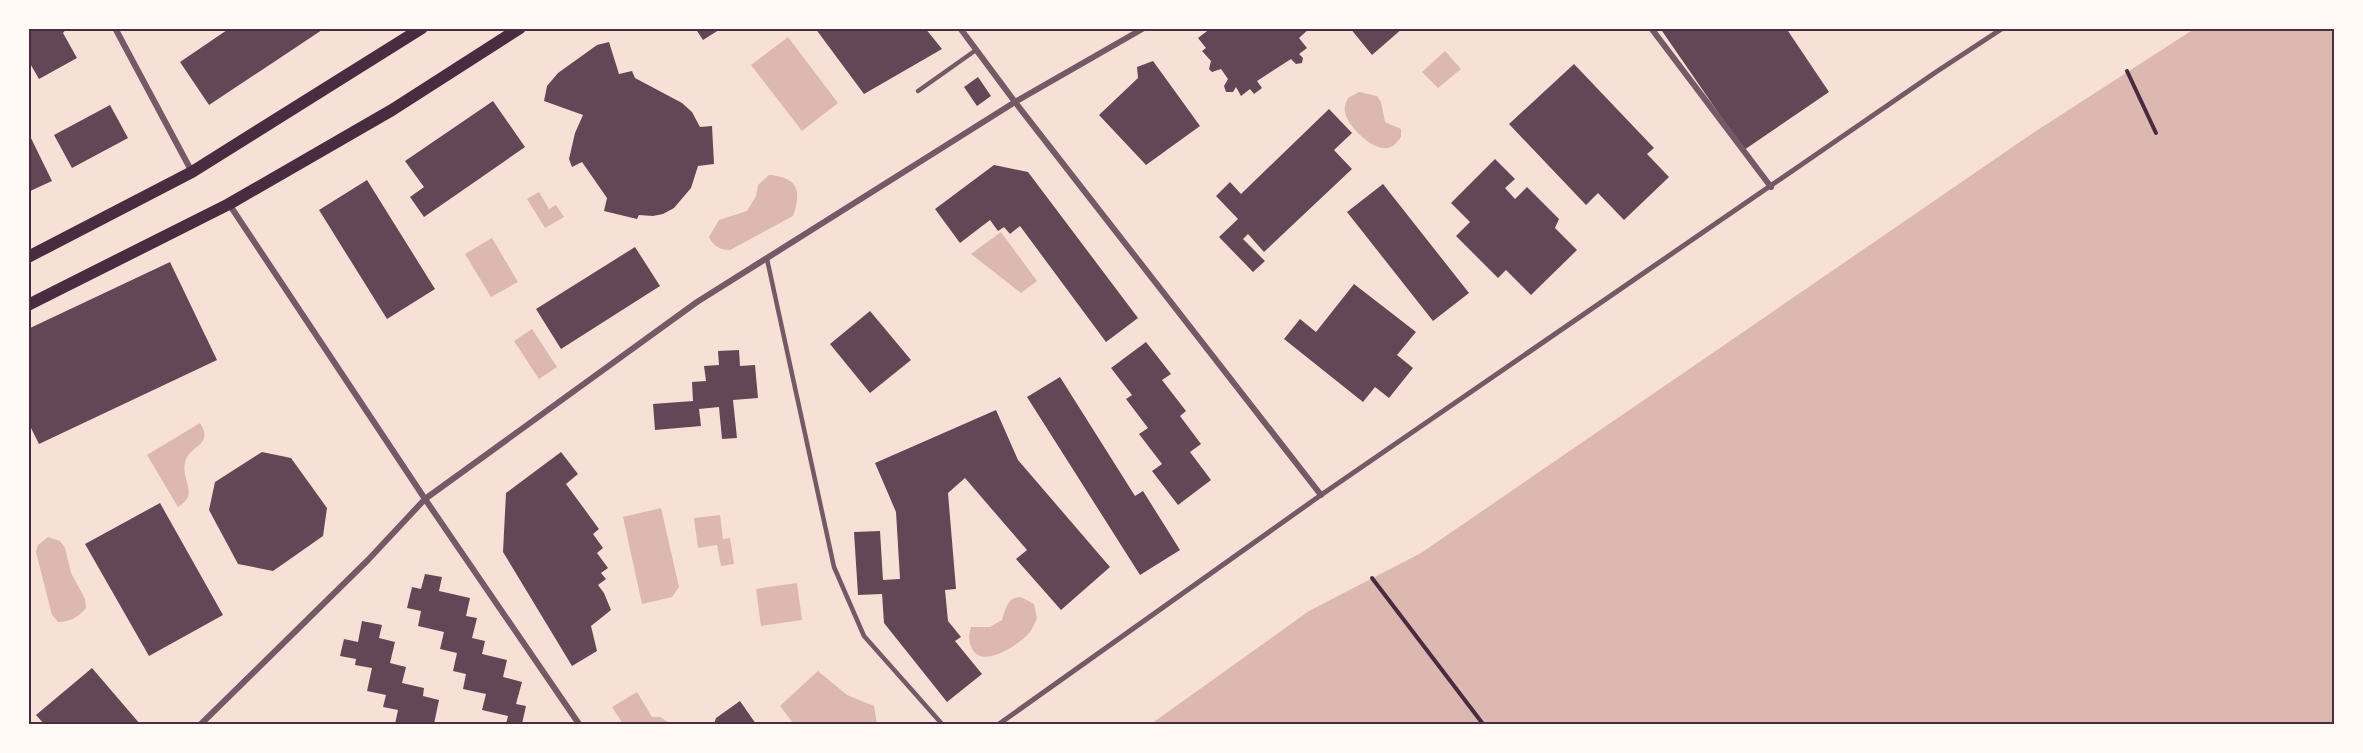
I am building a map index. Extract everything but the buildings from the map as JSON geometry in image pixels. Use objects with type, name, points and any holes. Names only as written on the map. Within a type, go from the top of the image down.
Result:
[{"type":"main road","points":[[28,257],[192,172],[422,28]]},
{"type":"main road","points":[[28,305],[229,204],[392,110],[520,28]]},
{"type":"street","points":[[115,28],[192,172]]},
{"type":"street","points":[[960,28],[1321,495]]},
{"type":"street","points":[[201,724],[368,560],[425,499],[697,302],[1015,102],[1144,28]]},
{"type":"street","points":[[1651,28],[1771,187]]},
{"type":"street","points":[[999,724],[1321,495],[2003,28]]},
{"type":"street","points":[[229,204],[425,499],[579,724]]},
{"type":"lane","points":[[918,91],[976,50]]},
{"type":"lane","points":[[767,259],[834,567],[864,636],[942,724]]},
{"type":"path","points":[[2127,71],[2156,133]]},
{"type":"path","points":[[1372,578],[1483,724]]},
{"type":"shaded area","points":[[2194,29],[2334,29],[2334,724],[1151,724],[1309,611],[1421,553],[2033,133]]},
{"type":"shaded area","points":[[788,37],[838,103],[802,131],[751,65]]},
{"type":"shaded area","points":[[1445,51],[1461,69],[1438,88],[1422,72]]},
{"type":"shaded area","points":[[1359,92],[1377,96],[1381,102],[1385,122],[1401,129],[1401,137],[1392,146],[1385,148],[1370,143],[1356,131],[1347,118],[1345,105],[1348,98]]},
{"type":"shaded area","points":[[769,175],[786,179],[795,187],[797,199],[793,216],[730,250],[715,245],[709,237],[719,220],[747,211],[756,196],[758,185]]},
{"type":"shaded area","points":[[539,192],[549,209],[556,205],[564,217],[545,228],[527,199]]},
{"type":"shaded area","points":[[1001,232],[1037,281],[1021,293],[971,254]]},
{"type":"shaded area","points":[[492,238],[518,282],[491,297],[465,254]]},
{"type":"shaded area","points":[[532,329],[557,367],[539,379],[514,341]]},
{"type":"shaded area","points":[[200,423],[204,431],[203,441],[187,457],[184,470],[189,492],[188,497],[178,507],[147,455]]},
{"type":"shaded area","points":[[661,508],[679,587],[672,597],[642,604],[623,517]]},
{"type":"shaded area","points":[[720,515],[723,539],[730,538],[734,564],[721,566],[717,545],[698,548],[694,518]]},
{"type":"shaded area","points":[[48,537],[60,541],[65,548],[71,573],[85,599],[86,608],[77,616],[66,621],[58,622],[52,615],[36,552],[38,545]]},
{"type":"shaded area","points":[[797,583],[802,620],[761,626],[756,589]]},
{"type":"shaded area","points":[[1021,597],[1034,604],[1037,618],[1029,634],[1012,647],[996,655],[988,657],[975,653],[969,641],[971,627],[990,627],[1002,620],[1010,601]]},
{"type":"shaded area","points":[[818,671],[847,695],[874,706],[877,724],[794,724],[780,706]]},
{"type":"shaded area","points":[[637,692],[652,717],[660,717],[671,724],[623,724],[612,707]]}]
